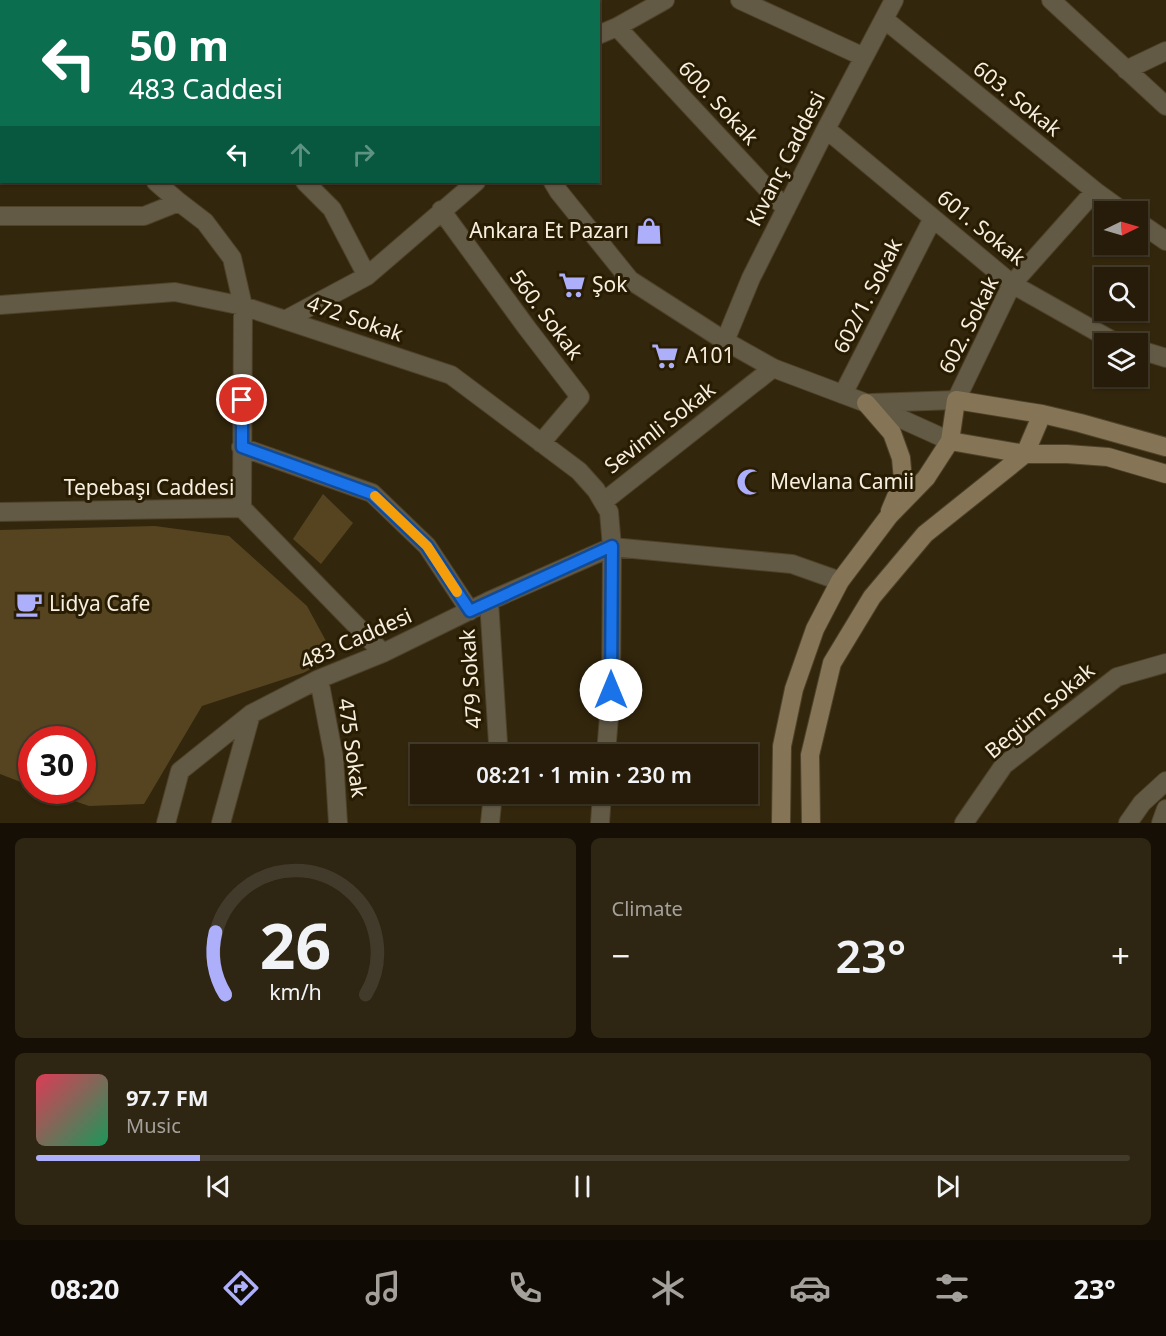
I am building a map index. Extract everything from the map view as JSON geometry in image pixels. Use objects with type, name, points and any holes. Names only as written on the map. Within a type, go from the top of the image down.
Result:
[{"type":"main road","points":[[781,823],[782,746],[794,689],[815,628],[840,581],[888,516],[927,478],[950,441],[956,400],[1042,414],[1166,447]]},
{"type":"main road","points":[[866,404],[892,433],[901,458],[903,480],[888,516]]},
{"type":"main road","points":[[811,823],[810,755],[832,663],[872,597],[924,534],[1026,454],[1042,414]]},
{"type":"main road","points":[[950,441],[1026,454],[1108,457],[1166,474]]},
{"type":"street","points":[[600,34],[665,0]]},
{"type":"street","points":[[740,0],[864,57]]},
{"type":"street","name":"Kıvanç Caddesi","points":[[725,341],[751,278],[825,129],[894,0]]},
{"type":"street","points":[[1051,0],[1166,106]]},
{"type":"street","name":"603. Sokak","points":[[884,19],[1109,201]]},
{"type":"street","name":"600. Sokak","points":[[617,27],[786,209]]},
{"type":"street","points":[[1126,70],[1166,51]]},
{"type":"street","name":"601. Sokak","points":[[825,129],[1012,284],[1097,333]]},
{"type":"street","points":[[157,183],[205,222],[232,258],[243,306],[242,507]]},
{"type":"street","points":[[306,183],[332,209],[367,276]]},
{"type":"street","points":[[285,320],[367,276],[475,183]]},
{"type":"street","points":[[554,183],[630,280],[725,341],[773,368],[843,394],[950,441]]},
{"type":"street","name":"602. Sokak","points":[[956,400],[1012,284],[1095,191]]},
{"type":"street","points":[[0,216],[144,216],[179,202]]},
{"type":"street","name":"560. Sokak","points":[[441,210],[580,397],[541,443]]},
{"type":"street","name":"602/1. Sokak","points":[[843,394],[933,218]]},
{"type":"street","points":[[1148,229],[1166,241]]},
{"type":"street","name":"472 Sokak","points":[[0,305],[176,292],[243,306],[450,375],[579,471],[596,490],[609,512],[612,546],[611,690],[607,744]]},
{"type":"street","points":[[1148,352],[1166,358]]},
{"type":"street","name":"Sevimli Sokak","points":[[603,502],[773,368]]},
{"type":"street","points":[[866,404],[956,400]]},
{"type":"street","name":"479 Sokak","points":[[242,447],[372,494],[427,546],[470,611]]},
{"type":"street","name":"Tepebaşı Caddesi","points":[[0,512],[242,507],[383,653]]},
{"type":"street","points":[[612,546],[792,564],[840,581]]},
{"type":"street","name":"483 Caddesi","points":[[166,823],[180,771],[251,714],[319,679],[383,653],[489,601],[612,546]]},
{"type":"street","name":"479 Sokak","points":[[489,601],[498,744]]},
{"type":"street","name":"Begüm Sokak","points":[[964,823],[1004,765],[1117,676],[1166,663]]},
{"type":"street","name":"475 Sokak","points":[[319,679],[334,758],[338,823]]},
{"type":"street","points":[[221,823],[251,714]]},
{"type":"street","points":[[1128,823],[1142,803],[1166,781]]},
{"type":"street","points":[[490,823],[492,804]]},
{"type":"street","points":[[600,823],[601,804]]},
{"type":"street","points":[[1161,823],[1166,809]]},
{"type":"shaded area","points":[[323,494],[353,523],[321,564],[293,539]]},
{"type":"shaded area","points":[[155,526],[229,536],[307,606],[333,658],[303,673],[202,706],[144,804],[89,806],[83,804],[96,804],[96,726],[18,726],[18,781],[0,774],[0,530]]},
{"type":"slow traffic","points":[[375,496],[427,546],[457,592]]},
{"type":"place","name":"Ankara Et Pazarı","points":[[649,231]]},
{"type":"place","name":"Şok","points":[[572,285]]},
{"type":"place","name":"A101","points":[[665,356]]},
{"type":"place","name":"Mevlana Camii","points":[[750,482]]},
{"type":"place","name":"Lidya Cafe","points":[[29,604]]},
{"type":"route","points":[[242,400],[242,447],[372,494],[427,546],[470,611],[612,546],[611,690]]}]
